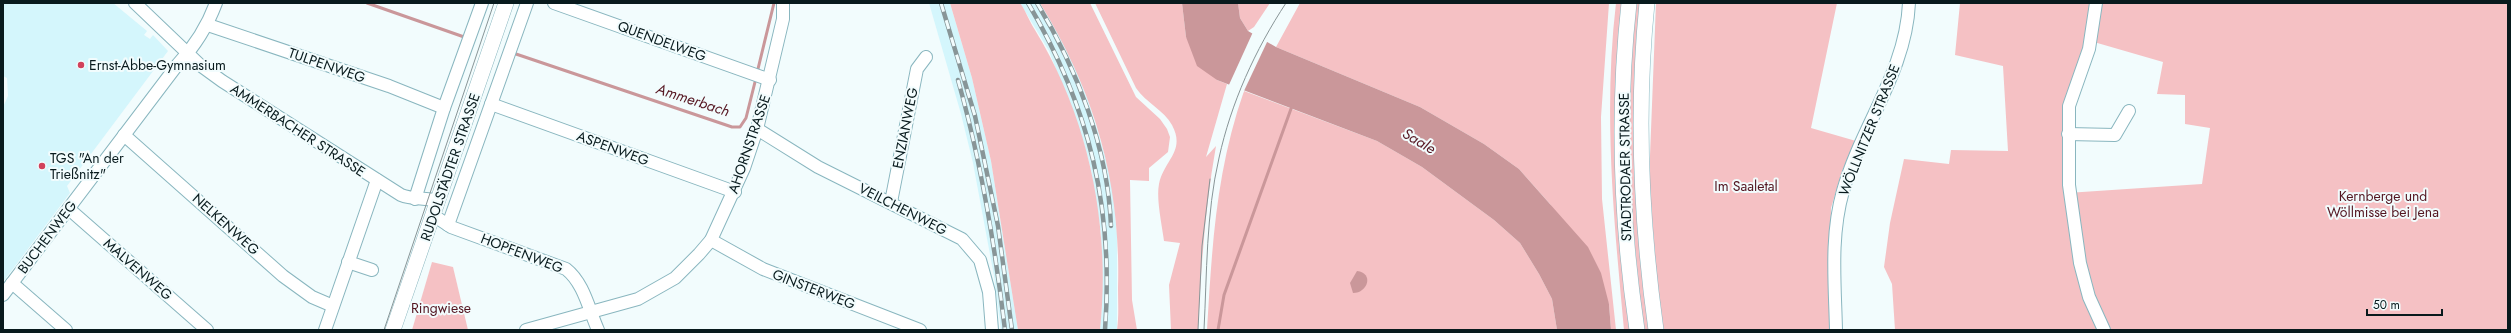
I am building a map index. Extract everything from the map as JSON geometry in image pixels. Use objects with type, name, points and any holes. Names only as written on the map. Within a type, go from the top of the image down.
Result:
[{"type":"main road","name":"RUDOLSTÄDTER STRASSE","points":[[393,330],[506,3]]},
{"type":"main road","name":"STADTRODAER STRASSE","points":[[1629,3],[1623,80],[1622,148],[1627,255],[1637,330]]},
{"type":"main road","name":"STADTRODAER STRASSE","points":[[1647,3],[1642,76],[1642,183],[1656,330]]},
{"type":"street","name":"AMMERBACHER STRASSE","points":[[135,3],[188,53],[222,81],[401,195],[415,199],[425,198],[435,208]]},
{"type":"street","name":"BUCHENWEG","points":[[3,295],[124,134],[188,53],[208,25],[216,3]]},
{"type":"street","points":[[415,199],[444,108],[482,3]]},
{"type":"street","name":"RUDOLSTÄDTER STRASSE","points":[[451,227],[491,104],[527,3]]},
{"type":"street","name":"QUENDELWEG","points":[[554,3],[762,77]]},
{"type":"street","name":"AHORNSTRASSE","points":[[526,330],[591,314],[638,299],[675,278],[711,240],[735,192],[758,129],[762,77],[783,19],[783,3]]},
{"type":"street","name":"WÖLLNITZER STRASSE","points":[[1836,330],[1836,219],[1843,189],[1902,50],[1909,3]]},
{"type":"street","points":[[2096,3],[2089,49],[2069,106],[2069,185],[2080,263],[2089,297],[2104,330]]},
{"type":"street","name":"TULPENWEG","points":[[208,25],[389,86],[444,108]]},
{"type":"street","name":"ENZIANWEG","points":[[890,202],[917,70],[926,57]]},
{"type":"street","name":"ASPENWEG","points":[[491,104],[735,192]]},
{"type":"street","points":[[2068,134],[2115,135],[2129,111]]},
{"type":"street","name":"VEILCHENWEG","points":[[758,129],[818,167],[962,239],[980,260],[989,292],[992,330]]},
{"type":"street","name":"NELKENWEG","points":[[124,134],[283,276],[312,297],[333,306]]},
{"type":"street","points":[[325,330],[377,180]]},
{"type":"street","name":"HOPFENWEG","points":[[435,208],[451,227],[566,269],[572,274],[585,296],[598,330]]},
{"type":"street","name":"MALVENWEG","points":[[69,209],[207,330]]},
{"type":"street","name":"GINSTERWEG","points":[[711,240],[762,269],[920,330]]},
{"type":"street","points":[[348,262],[372,270]]},
{"type":"street","points":[[12,283],[66,330]]},
{"type":"shaded area","points":[[3,3],[113,3],[147,31],[144,35],[150,39],[153,35],[168,51],[67,186],[70,193],[3,282],[3,107],[8,96],[7,78],[3,76]]},
{"type":"shaded area","points":[[929,3],[950,3],[972,78],[991,161],[1018,330],[1001,330],[994,276],[973,163],[961,114]]},
{"type":"shaded area","points":[[1020,3],[1040,3],[1066,45],[1089,103],[1099,135],[1112,181],[1117,234],[1117,330],[1100,330],[1102,306],[1101,233],[1091,170],[1083,140],[1049,51]]},
{"type":"green space","points":[[950,3],[1020,3],[1054,64],[1082,136],[1092,174],[1099,213],[1103,291],[1100,330],[1018,330],[991,161],[972,78]]},
{"type":"green space","points":[[1040,3],[1090,3],[1136,97],[1160,119],[1167,129],[1170,137],[1168,152],[1149,168],[1149,181],[1130,180],[1132,300],[1137,330],[1117,330],[1118,249],[1115,211],[1101,140],[1090,105],[1076,71]]},
{"type":"green space","points":[[1095,3],[1182,3],[1186,37],[1217,80],[1227,84],[1206,157],[1216,146],[1204,238],[1198,330],[1171,330],[1169,285],[1180,243],[1164,241],[1158,190],[1165,168],[1175,149],[1177,142],[1176,134],[1169,120],[1136,88]]},
{"type":"green space","points":[[1238,3],[1270,3],[1254,27],[1248,31],[1240,18]]},
{"type":"green space","points":[[1300,3],[1609,3],[1601,117],[1602,199],[1616,330],[1611,330],[1609,304],[1550,204],[1519,169],[1484,144],[1420,107],[1276,47]]},
{"type":"green space","points":[[1616,3],[1624,3],[1632,330],[1624,330],[1611,167],[1610,85]]},
{"type":"green space","points":[[1636,3],[1643,3],[1651,330],[1644,330],[1635,249],[1630,167],[1630,85]]},
{"type":"green space","name":"Im Saaletal","points":[[1656,3],[1837,3],[1811,128],[1856,141],[1842,171],[1831,208],[1830,265],[1833,330],[1661,330],[1649,181]]},
{"type":"green space","name":"Kernberge und Wöllmisse bei Jena","points":[[1960,3],[2508,3],[2508,330],[1895,330],[1892,284],[1884,267],[1890,223],[1904,159],[1949,164],[1951,150],[2008,151],[2003,66],[1955,55]],"holes":[[[2087,40],[2163,62],[2157,94],[2185,95],[2185,124],[2210,128],[2202,184],[2067,193],[2064,119]]]},
{"type":"green space","points":[[1244,91],[1377,141],[1422,167],[1494,220],[1520,243],[1539,274],[1552,299],[1557,330],[1207,330],[1211,269],[1221,180],[1227,150]]},
{"type":"green space","name":"Ringwiese","points":[[432,262],[453,267],[468,330],[412,330]]},
{"type":"water","name":"Saale","points":[[1182,3],[1238,3],[1240,18],[1248,31],[1276,47],[1420,107],[1484,144],[1519,169],[1588,247],[1601,273],[1609,304],[1611,330],[1557,330],[1552,299],[1520,243],[1494,220],[1422,167],[1377,141],[1217,80],[1197,66],[1186,37]]},
{"type":"water","points":[[1357,271],[1366,275],[1367,283],[1362,290],[1353,293],[1350,283]]},
{"type":"pier","points":[[1253,32],[1268,40],[1243,93],[1228,87]]},
{"type":"waterway","name":"Ammerbach","points":[[367,3],[467,38]]},
{"type":"waterway","name":"Ammerbach","points":[[757,73],[774,3]]},
{"type":"waterway","name":"Ammerbach","points":[[516,54],[732,127],[740,127],[746,118],[756,78]]},
{"type":"waterway","points":[[1218,330],[1224,295],[1292,106]]},
{"type":"tram line","points":[[384,330],[494,3]]},
{"type":"tram line","points":[[1204,330],[1209,222],[1215,179],[1224,137],[1237,97],[1254,58],[1286,3]]},
{"type":"tram line","points":[[1198,330],[1202,246],[1210,179]]},
{"type":"railway","points":[[941,3],[975,116],[998,226],[1012,330]]},
{"type":"railway","points":[[1028,3],[1049,42],[1067,81],[1082,120],[1093,160],[1101,201],[1105,242],[1107,285],[1105,330]]},
{"type":"railway","points":[[1037,3],[1052,28],[1065,55],[1088,110],[1104,168],[1109,197],[1111,226]]},
{"type":"railway","points":[[958,80],[974,141],[986,204],[997,267],[1005,330]]},
{"type":"place","name":"Ernst-Abbe-Gymnasium","points":[[81,65]]},
{"type":"place","name":"TGS \"An der Trießnitz\"","points":[[42,166]]}]
